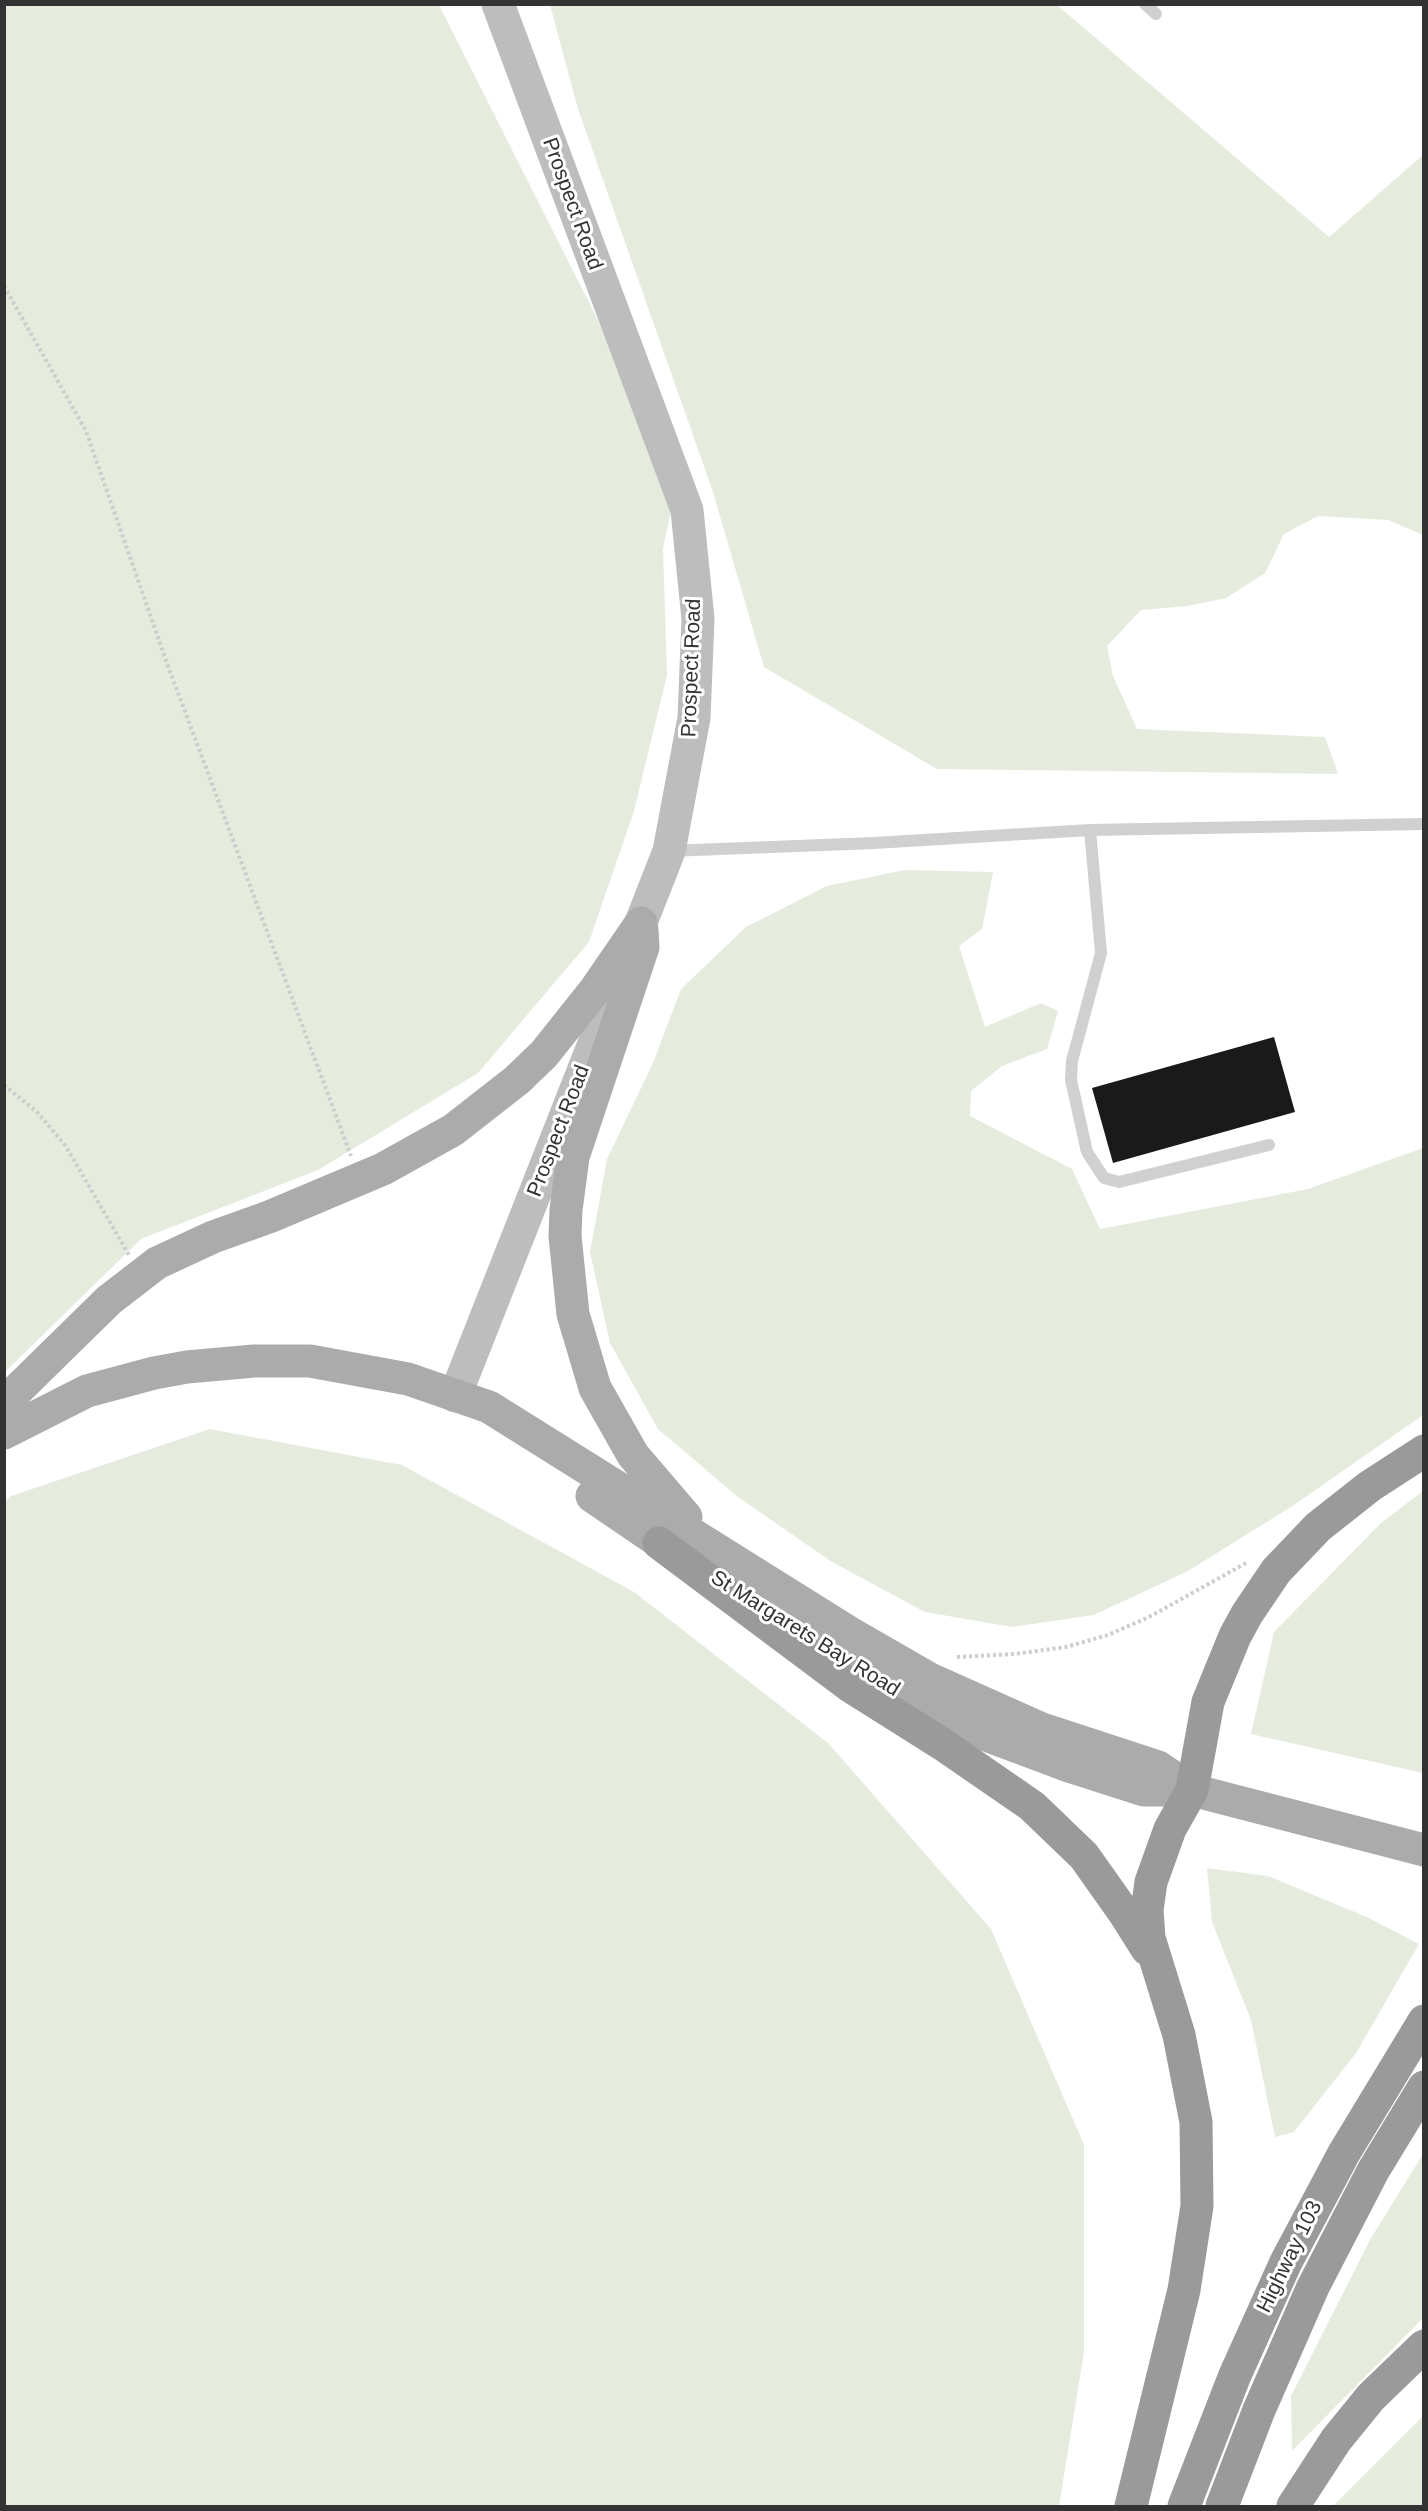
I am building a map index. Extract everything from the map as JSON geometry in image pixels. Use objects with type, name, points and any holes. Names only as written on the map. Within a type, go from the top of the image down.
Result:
[{"type":"highway","points":[[1131,2506],[1184,2290],[1197,2206],[1196,2122],[1179,2034],[1149,1938],[1148,1896],[1170,1829],[1192,1790],[1208,1702],[1235,1636],[1269,1581],[1318,1527],[1370,1486],[1424,1451]]},
{"type":"highway","points":[[659,1543],[850,1686],[924,1732],[1032,1806],[1059,1830],[1098,1875],[1125,1914],[1162,1977]]},
{"type":"highway","name":"Highway 103","points":[[1184,2506],[1235,2375],[1286,2262],[1344,2152],[1424,2021]]},
{"type":"highway","name":"Highway 103","points":[[1222,2506],[1267,2390],[1312,2287],[1373,2170],[1424,2087]]},
{"type":"highway","points":[[1293,2506],[1336,2440],[1371,2397],[1424,2346]]},
{"type":"main road","name":"Prospect Road","points":[[455,1396],[669,851],[694,718],[698,619],[687,510],[498,4]]},
{"type":"main road","points":[[4,1402],[109,1300],[157,1263],[213,1237],[269,1217],[383,1169],[453,1130],[517,1080],[544,1054],[583,1006],[641,923]]},
{"type":"main road","points":[[641,923],[643,948],[573,1157],[565,1236],[573,1314],[595,1388],[633,1455],[685,1515],[744,1566]]},
{"type":"main road","name":"St Margarets Bay Road","points":[[4,1433],[87,1391],[154,1373],[221,1364],[310,1361],[386,1374],[489,1407],[850,1633],[930,1679],[1042,1729],[1158,1767],[1192,1790]]},
{"type":"main road","name":"St Margarets Bay Road","points":[[455,1396],[480,1421],[659,1543],[801,1636],[928,1709],[1019,1748],[1144,1790],[1192,1790],[1424,1850]]},
{"type":"lane","points":[[1145,4],[1156,14]]},
{"type":"lane","points":[[669,851],[874,843],[1090,830],[1424,824]]},
{"type":"lane","points":[[1090,830],[1101,953],[1072,1061],[1071,1080],[1087,1152],[1104,1178],[1119,1182],[1269,1145]]},
{"type":"path","points":[[4,286],[86,431],[168,666],[360,1179]]},
{"type":"path","points":[[4,1085],[37,1112],[65,1145],[141,1276]]},
{"type":"path","points":[[957,1657],[1016,1654],[1066,1647],[1108,1635],[1149,1617],[1248,1562]]},
{"type":"shaded area","points":[[4,5],[439,5],[678,479],[663,548],[667,675],[634,811],[589,942],[478,1073],[318,1170],[141,1239],[5,1372]]},
{"type":"shaded area","points":[[550,5],[1057,5],[1329,237],[1423,155],[1423,535],[1388,520],[1318,516],[1284,534],[1265,573],[1226,598],[1188,606],[1141,610],[1107,646],[1113,676],[1137,729],[1325,737],[1338,774],[937,769],[764,667],[712,489],[578,109]]},
{"type":"shaded area","points":[[905,870],[993,872],[982,929],[959,946],[985,1027],[1041,1003],[1058,1011],[1047,1049],[1002,1066],[971,1091],[970,1116],[1072,1169],[1100,1229],[1308,1189],[1423,1148],[1423,1415],[1294,1505],[1188,1571],[1094,1615],[1012,1627],[925,1612],[832,1562],[738,1497],[658,1429],[610,1343],[590,1252],[607,1159],[653,1063],[681,989],[746,927],[827,886]]},
{"type":"shaded area","points":[[210,1429],[402,1465],[634,1592],[828,1743],[991,1929],[1084,2145],[1084,2352],[1059,2506],[5,2506],[5,1502],[11,1496]]},
{"type":"shaded area","points":[[1423,1491],[1423,1773],[1251,1734],[1274,1632],[1381,1523]]},
{"type":"shaded area","points":[[1207,1868],[1268,1876],[1367,1917],[1419,1944],[1356,2053],[1294,2132],[1275,2137],[1251,2020],[1212,1922]]},
{"type":"shaded area","points":[[1423,2154],[1423,2318],[1292,2451],[1291,2396],[1371,2238]]},
{"type":"shaded area","points":[[1423,2416],[1423,2506],[1334,2506],[1335,2504]]},
{"type":"building","points":[[1274,1037],[1295,1112],[1113,1163],[1092,1088]]}]
